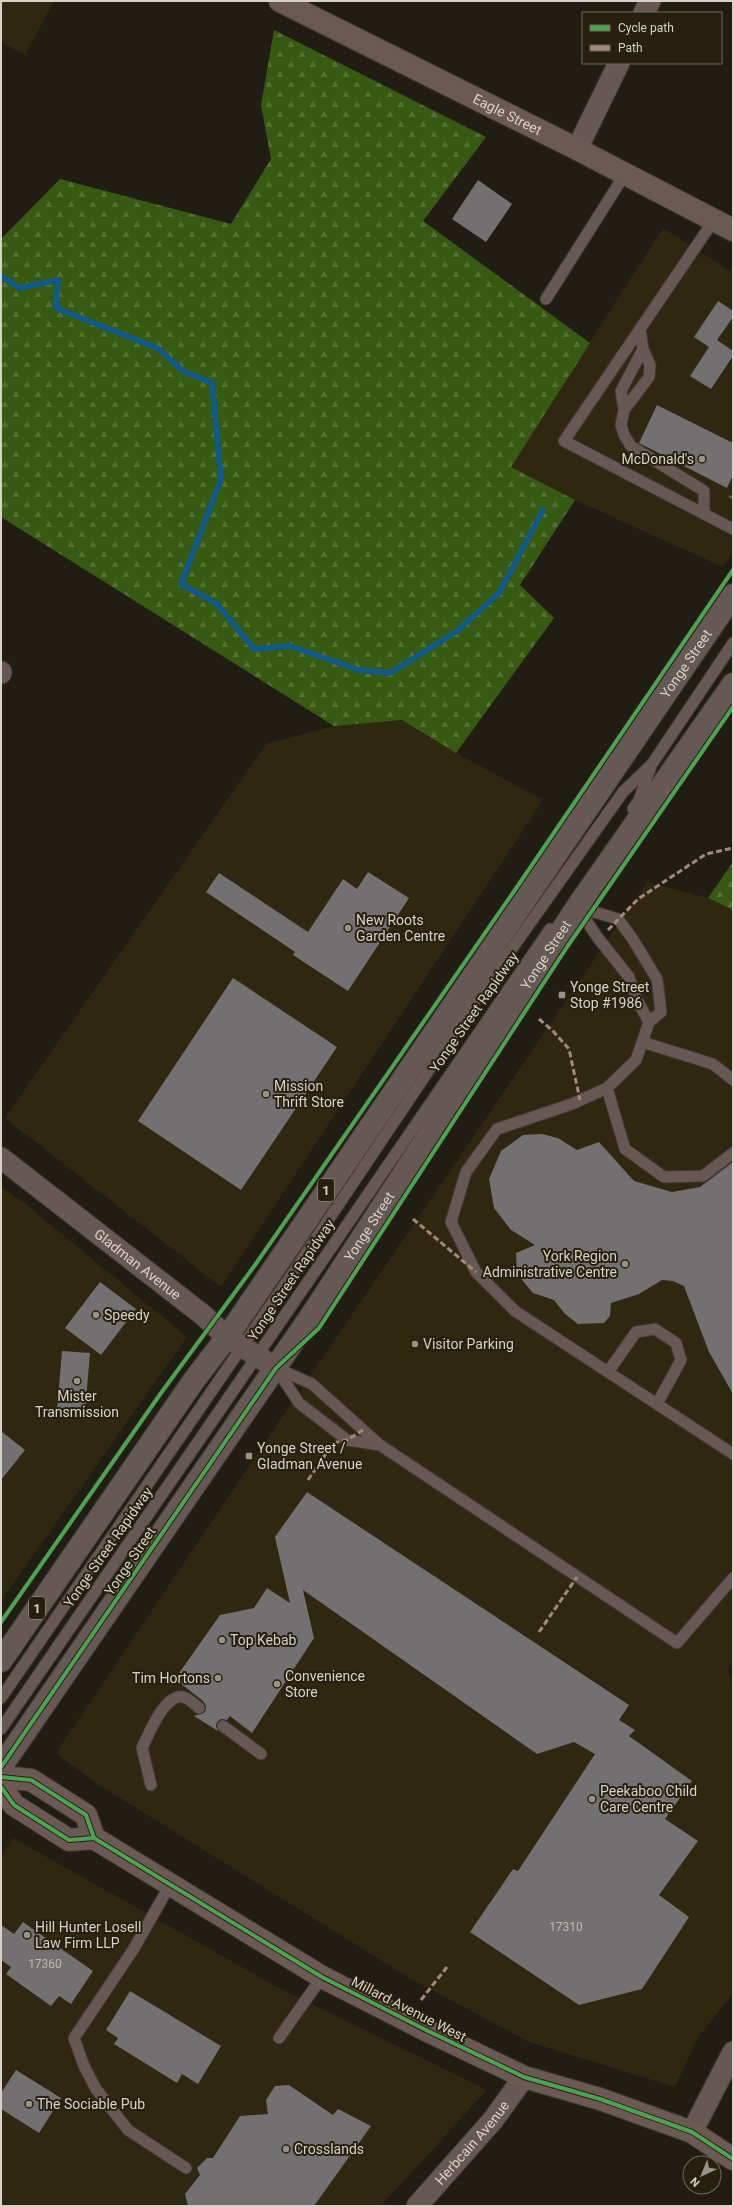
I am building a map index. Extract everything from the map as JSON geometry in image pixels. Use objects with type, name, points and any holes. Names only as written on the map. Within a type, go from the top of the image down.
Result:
[{"type":"main road","name":"Eagle Street","points":[[280,1],[577,149],[733,230]]},
{"type":"main road","name":"Yonge Street","points":[[1,1661],[179,1402],[242,1347],[733,595]]},
{"type":"main road","name":"Yonge Street","points":[[1,1767],[276,1368],[578,907],[733,684]]},
{"type":"main road","points":[[1,1778],[31,1780],[86,1815],[94,1838],[68,1840],[14,1805],[1,1787]]},
{"type":"main road","name":"Millard Avenue West","points":[[94,1838],[322,1977],[524,2077],[600,2099],[692,2132],[733,2159]]},
{"type":"street","points":[[644,12],[650,1]]},
{"type":"street","points":[[577,149],[619,64]]},
{"type":"street","name":"Gladman Avenue","points":[[1,1158],[242,1347],[276,1368]]},
{"type":"street","points":[[692,2132],[733,2052]]},
{"type":"street","name":"Herbcain Avenue","points":[[417,2206],[492,2120],[524,2077]]},
{"type":"lane","points":[[546,299],[625,174]]},
{"type":"lane","points":[[714,220],[564,441],[733,529]]},
{"type":"lane","points":[[624,410],[649,377],[650,365],[643,349],[640,329]]},
{"type":"lane","points":[[643,349],[621,391],[624,410],[621,425],[624,435],[631,446],[704,490],[704,514]]},
{"type":"lane","name":"Yonge Street Rapidway","points":[[1,1698],[242,1347],[484,988],[623,792],[652,764],[733,643]]},
{"type":"lane","name":"Yonge Street Rapidway","points":[[1,1729],[242,1347],[639,800],[652,764]]},
{"type":"lane","points":[[578,907],[598,938],[629,977],[637,1000],[649,1022]]},
{"type":"lane","points":[[578,907],[618,919],[632,938],[657,980],[661,1012],[649,1022],[636,1060],[607,1088],[572,1104],[497,1129],[466,1172],[451,1222],[476,1272],[515,1311],[733,1454]]},
{"type":"lane","points":[[642,1042],[713,1064],[733,1080]]},
{"type":"lane","points":[[607,1088],[625,1149],[664,1177],[703,1176],[733,1153]]},
{"type":"lane","points":[[608,1372],[636,1332],[655,1329],[676,1343],[681,1360],[657,1404]]},
{"type":"lane","points":[[276,1368],[299,1403],[347,1440],[380,1445]]},
{"type":"lane","points":[[276,1368],[312,1384],[380,1445],[677,1643],[733,1578]]},
{"type":"lane","points":[[150,1785],[142,1748],[164,1706],[177,1698],[185,1698],[199,1708]]},
{"type":"lane","points":[[223,1726],[261,1754]]},
{"type":"lane","points":[[170,1885],[133,1950],[74,2038],[84,2066],[96,2089],[128,2130],[186,2168]]},
{"type":"lane","points":[[279,2038],[322,1977]]},
{"type":"path","points":[[729,496],[733,498]]},
{"type":"shaded area","points":[[1,1],[54,1],[25,55],[1,42]]},
{"type":"shaded area","points":[[663,228],[733,273],[733,552],[723,567],[575,500],[510,467]]},
{"type":"shaded area","points":[[402,720],[456,753],[543,800],[221,1287],[5,1118],[266,744],[334,726]]},
{"type":"shaded area","points":[[647,882],[708,898],[733,910],[733,1660],[728,1669],[733,1689],[733,1994],[698,2037],[675,2087],[529,2042],[411,1979],[96,1783],[56,1753],[276,1426]]},
{"type":"shaded area","points":[[1,1187],[23,1202],[187,1337],[1,1601]]},
{"type":"shaded area","points":[[13,1838],[279,1988],[487,2090],[381,2206],[1,2206],[1,1856]]},
{"type":"green space","points":[[274,30],[486,137],[423,221],[590,343],[511,467],[575,500],[520,585],[554,618],[456,753],[402,720],[334,726],[1,517],[1,239],[60,179],[231,224],[271,159],[261,105]]},
{"type":"green space","points":[[733,862],[733,910],[708,898]]},
{"type":"building","points":[[478,180],[512,204],[486,242],[452,219]]},
{"type":"building","points":[[718,301],[733,311],[733,317],[717,340],[733,351],[733,356],[711,389],[690,376],[709,347],[694,337]]},
{"type":"building","name":"McDonald's","points":[[657,405],[733,443],[733,475],[727,488],[639,443]]},
{"type":"building","points":[[368,872],[409,898],[348,991],[293,955],[295,952],[206,892],[219,873],[308,932],[343,879],[357,889]]},
{"type":"building","points":[[233,978],[337,1047],[241,1190],[138,1121]]},
{"type":"building","name":"York Region Administrative Centre","points":[[542,1134],[558,1138],[577,1150],[599,1142],[634,1181],[672,1192],[700,1187],[733,1162],[733,1394],[709,1352],[684,1286],[673,1281],[662,1280],[639,1294],[611,1303],[610,1316],[604,1323],[578,1324],[565,1314],[554,1300],[533,1293],[517,1274],[516,1253],[535,1245],[511,1230],[494,1208],[489,1179],[501,1151],[523,1135]]},
{"type":"building","points":[[100,1282],[136,1309],[101,1355],[65,1328]]},
{"type":"building","points":[[62,1351],[90,1353],[85,1412],[57,1409]]},
{"type":"building","points":[[1,1431],[25,1450],[1,1480]]},
{"type":"building","points":[[307,1492],[629,1705],[619,1720],[635,1730],[629,1736],[692,1781],[665,1819],[698,1841],[659,1895],[689,1917],[642,1989],[579,2005],[470,1932],[513,1869],[518,1871],[595,1754],[574,1742],[537,1754],[303,1590],[314,1638],[252,1733],[230,1716],[227,1720],[221,1719],[217,1722],[216,1726],[218,1731],[194,1716],[205,1712],[206,1706],[203,1701],[175,1679],[220,1615],[254,1608],[267,1588],[290,1603],[275,1537]]},
{"type":"building","points":[[23,1922],[93,1971],[71,2004],[59,1996],[51,2006],[6,1974],[11,1967],[1,1960],[1,1925],[14,1934]]},
{"type":"building","points":[[130,1991],[221,2046],[198,2084],[182,2074],[177,2083],[114,2044],[118,2038],[106,2030]]},
{"type":"building","name":"The Sociable Pub","points":[[16,2070],[61,2098],[39,2133],[1,2109],[1,2093]]},
{"type":"building","points":[[289,2085],[333,2115],[338,2109],[371,2126],[314,2206],[188,2206],[185,2194],[200,2175],[197,2168],[207,2158],[213,2158],[240,2116],[268,2114],[266,2100],[275,2086]]},
{"type":"waterway","points":[[1,276],[19,288],[58,280],[56,308],[157,348],[183,371],[212,383],[221,479],[181,584],[216,603],[254,649],[290,646],[359,670],[390,673],[457,631],[499,593],[543,510]]},
{"type":"marked path","points":[[608,930],[638,899],[706,854],[733,848]]},
{"type":"marked path","points":[[539,1019],[553,1031],[569,1049],[580,1100]]},
{"type":"marked path","points":[[413,1219],[476,1272]]},
{"type":"marked path","points":[[308,1480],[333,1443],[347,1440],[363,1430]]},
{"type":"marked path","points":[[539,1632],[577,1577]]},
{"type":"marked path","points":[[421,2000],[447,1967]]},
{"type":"cycle path","points":[[1,1622],[161,1393],[255,1265],[517,887],[733,570]]},
{"type":"cycle path","points":[[1,1767],[276,1368],[319,1328],[567,947],[733,707]]},
{"type":"cycle path","points":[[1,1777],[31,1780],[86,1815],[94,1838]]},
{"type":"cycle path","points":[[1,1787],[14,1805],[69,1840],[94,1838],[322,1977],[426,2030],[524,2077],[600,2099],[692,2132],[733,2159]]},
{"type":"place","name":"McDonald's","points":[[702,459]]},
{"type":"place","name":"New Roots Garden Centre","points":[[348,928]]},
{"type":"place","name":"Yonge Street Stop #1986","points":[[562,995]]},
{"type":"place","name":"Mission Thrift Store","points":[[266,1094]]},
{"type":"place","name":"York Region Administrative Centre","points":[[625,1264]]},
{"type":"place","name":"Speedy","points":[[96,1315]]},
{"type":"place","name":"Visitor Parking","points":[[415,1344]]},
{"type":"place","name":"Mister Transmission","points":[[77,1381]]},
{"type":"place","name":"Yonge Street / Gladman Avenue","points":[[249,1456]]},
{"type":"place","name":"Top Kebab","points":[[222,1640]]},
{"type":"place","name":"Tim Hortons","points":[[218,1678]]},
{"type":"place","name":"Convenience Store","points":[[277,1684]]},
{"type":"place","name":"Peekaboo Child Care Centre","points":[[592,1799]]},
{"type":"place","name":"Hill Hunter Losell Law Firm LLP","points":[[27,1935]]},
{"type":"place","name":"The Sociable Pub","points":[[29,2104]]},
{"type":"place","name":"Crosslands","points":[[286,2149]]}]
